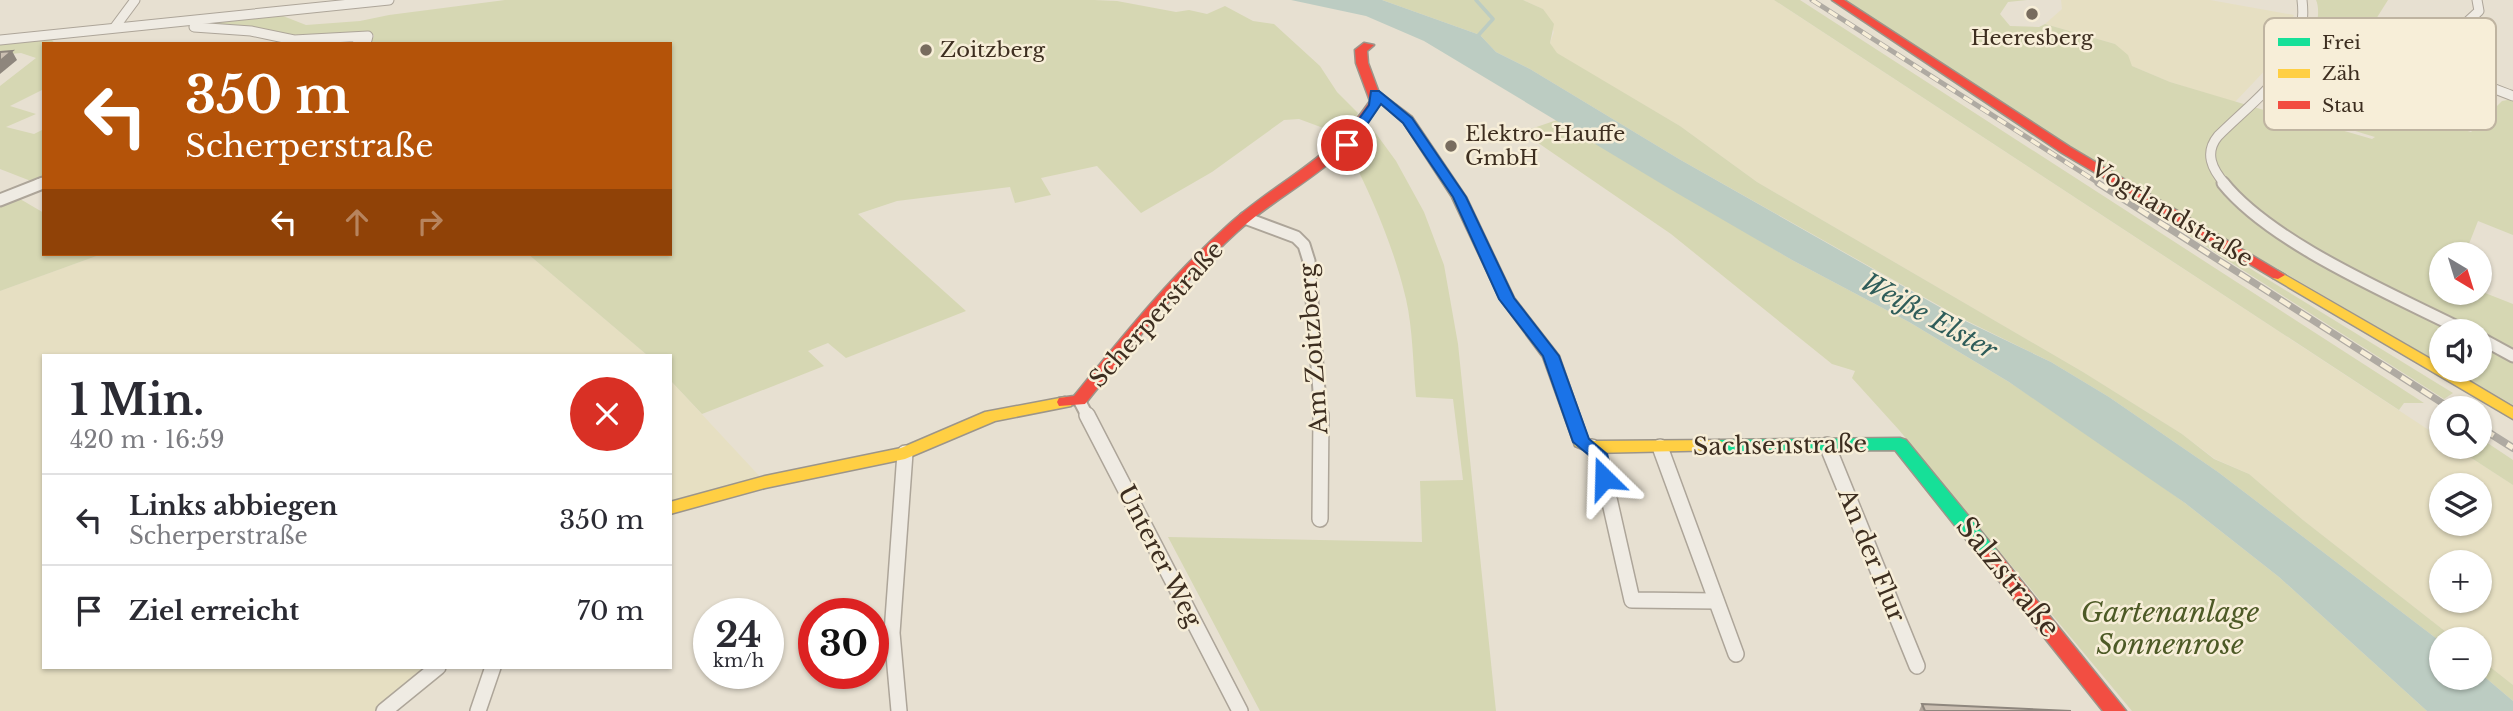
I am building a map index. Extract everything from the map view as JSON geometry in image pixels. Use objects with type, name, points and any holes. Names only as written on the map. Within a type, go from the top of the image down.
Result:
[{"type":"street","points":[[115,27],[135,0]]},
{"type":"street","points":[[0,40],[133,25],[326,9],[389,0]]},
{"type":"street","name":"Vogtlandstraße","points":[[1837,0],[2066,150],[2513,414]]},
{"type":"street","points":[[2302,0],[2302,18]]},
{"type":"street","points":[[2471,18],[2479,11],[2477,0]]},
{"type":"street","points":[[133,25],[133,29],[197,27],[241,30],[294,40],[368,36],[367,40],[362,42]]},
{"type":"street","points":[[1368,45],[1361,50],[1362,63],[1375,93],[1408,120],[1459,197],[1507,299],[1551,356],[1581,442],[1592,447],[1598,454],[1632,600],[1716,601]]},
{"type":"street","points":[[2496,88],[2513,96]]},
{"type":"street","points":[[2264,91],[2214,140],[2210,159],[2215,173],[2246,205],[2304,245],[2443,319]]},
{"type":"street","name":"Scherperstraße","points":[[672,507],[765,482],[905,453],[990,416],[1079,400],[1158,303],[1245,218],[1328,162],[1347,145],[1375,105],[1375,93]]},
{"type":"street","points":[[0,200],[42,184]]},
{"type":"street","name":"Am Zoitzberg","points":[[1245,218],[1296,237],[1304,245],[1309,261],[1321,402],[1320,519]]},
{"type":"street","points":[[2492,345],[2513,356]]},
{"type":"street","name":"Unterer Weg","points":[[1079,400],[1240,711]]},
{"type":"street","name":"Sachsenstraße","points":[[1592,447],[1900,444]]},
{"type":"street","name":"Salzstraße","points":[[1900,444],[2115,711]]},
{"type":"street","name":"An der Flur","points":[[1827,445],[1917,666]]},
{"type":"street","name":"Sachsenstraße","points":[[1660,447],[1736,654]]},
{"type":"street","points":[[899,711],[892,633],[905,453]]},
{"type":"street","points":[[384,711],[436,669]]},
{"type":"street","points":[[478,711],[492,669]]},
{"type":"shaded area","points":[[1523,0],[1774,0],[2429,430],[2429,459],[2473,459],[2513,485],[2513,685],[2492,668],[2492,627],[2440,627],[2249,474],[2215,459],[2182,434],[2083,372],[1757,182],[1680,126],[1556,53],[1550,43],[1554,32],[1543,9]]},
{"type":"shaded area","points":[[2061,0],[2210,0],[2294,15],[2293,18],[2264,18],[2264,71],[2235,102],[2170,82],[2132,66],[2115,44],[2045,24],[2062,9]]},
{"type":"shaded area","points":[[96,256],[530,256],[646,354],[42,354],[42,669],[436,669],[384,711],[0,711],[0,291]]},
{"type":"shaded area","points":[[672,382],[765,482],[672,507]]},
{"type":"green space","points":[[505,0],[1094,0],[1207,14],[1225,6],[1253,21],[1274,24],[1320,66],[1337,92],[1358,113],[1345,136],[1299,119],[1284,120],[1212,172],[1141,213],[1097,166],[1041,178],[1051,195],[1015,203],[1010,187],[897,201],[858,214],[966,311],[846,358],[828,343],[808,351],[824,366],[702,414],[672,382],[672,354],[646,354],[530,256],[672,256],[672,42],[364,42],[374,35],[302,40],[177,24],[283,16],[306,25],[360,21]]},
{"type":"green space","points":[[1382,0],[1523,0],[1543,9],[1554,24],[1550,43],[1557,53],[1680,126],[1757,182],[2083,372],[2182,434],[2214,459],[2249,474],[2440,627],[2429,627],[2429,633],[2218,472],[2109,397],[2051,362],[1961,318],[1679,159],[1530,69],[1496,52],[1480,35]]},
{"type":"green space","points":[[1774,0],[1800,0],[2424,403],[2404,403],[2399,410]]},
{"type":"green space","points":[[1842,0],[2027,0],[2008,2],[2000,14],[2010,26],[2039,27],[2045,24],[2115,44],[2128,55],[2132,66],[2170,82],[2264,110],[2264,130],[2341,130],[2372,139],[2375,137],[2352,130],[2496,130],[2496,107],[2502,101],[2513,99],[2513,235],[2478,221],[2470,242],[2429,242],[2429,305],[2492,305],[2492,296],[2513,304],[2513,405],[2473,382],[2492,382],[2492,319],[2429,319],[2429,357],[2103,167]]},
{"type":"green space","points":[[2316,0],[2388,0],[2377,18],[2318,18]]},
{"type":"green space","points":[[50,37],[54,42],[42,42],[42,90],[10,106],[36,114],[6,127],[34,134],[42,130],[42,181],[36,183],[0,169],[0,86],[36,58],[21,53],[0,55],[0,42]]},
{"type":"green space","name":"Gartenanlage Sonnenrose","points":[[1557,120],[1792,260],[1909,322],[2009,382],[2101,443],[2185,503],[2279,577],[2427,711],[2132,711],[1899,430],[1852,378],[1855,371],[1832,364],[1671,234],[1522,132]]},
{"type":"green space","points":[[1369,124],[1396,161],[1424,212],[1444,265],[1458,344],[1496,711],[1260,711],[1168,537],[1422,542],[1420,481],[1463,480],[1453,399],[1416,397],[1410,323],[1401,280],[1382,224],[1349,152]]},
{"type":"green space","points":[[15,196],[42,212],[42,256],[96,256],[0,291],[0,203]]},
{"type":"green space","points":[[2163,219],[2238,261],[2429,378],[2429,382],[2435,382],[2453,393],[2439,396]]},
{"type":"green space","points":[[2492,446],[2513,460],[2513,485],[2473,459],[2492,459]]},
{"type":"green space","points":[[2492,668],[2513,685],[2513,701],[2492,683]]},
{"type":"water","name":"Weiße Elster","points":[[1291,0],[1382,0],[1480,35],[1496,52],[1530,69],[1679,159],[1959,318],[2051,362],[2109,397],[2218,472],[2429,633],[2429,690],[2492,690],[2492,683],[2513,701],[2513,711],[2427,711],[2279,577],[2185,503],[2009,382],[1909,322],[1792,260],[1675,192],[1424,41],[1366,16]]},
{"type":"building","points":[[12,51],[0,61],[0,52]]},
{"type":"building","points":[[1922,704],[2071,711],[1925,711]]},
{"type":"waterway","points":[[1476,0],[1493,19],[1476,38]]},
{"type":"railway","points":[[1812,0],[2100,184]]},
{"type":"railway","points":[[2098,183],[2431,396]]},
{"type":"railway","points":[[2492,435],[2513,448]]},
{"type":"traffic: fast","points":[[1719,446],[1900,444],[1991,557]]},
{"type":"traffic: slow","points":[[1375,93],[1408,120],[1459,197],[1507,299],[1551,356],[1581,442],[1592,447],[1719,446]]},
{"type":"traffic: slow","points":[[2278,275],[2513,414]]},
{"type":"traffic: slow","points":[[672,507],[765,482],[905,453],[991,416],[1065,402]]},
{"type":"traffic: jam","points":[[1837,0],[2066,150],[2278,275]]},
{"type":"traffic: jam","points":[[1065,402],[1079,400],[1172,289],[1233,228],[1345,143],[1376,101],[1362,63],[1361,50],[1368,45]]},
{"type":"traffic: jam","points":[[1991,557],[2115,711]]},
{"type":"place","name":"Heeresberg","points":[[2032,14]]},
{"type":"place","name":"Zoitzberg","points":[[926,50]]},
{"type":"place","name":"Elektro-Hauffe GmbH","points":[[1451,146]]},
{"type":"route","points":[[1347,145],[1375,105],[1375,93],[1408,120],[1459,197],[1507,299],[1551,356],[1581,442],[1592,447],[1598,454],[1604,478]]}]
